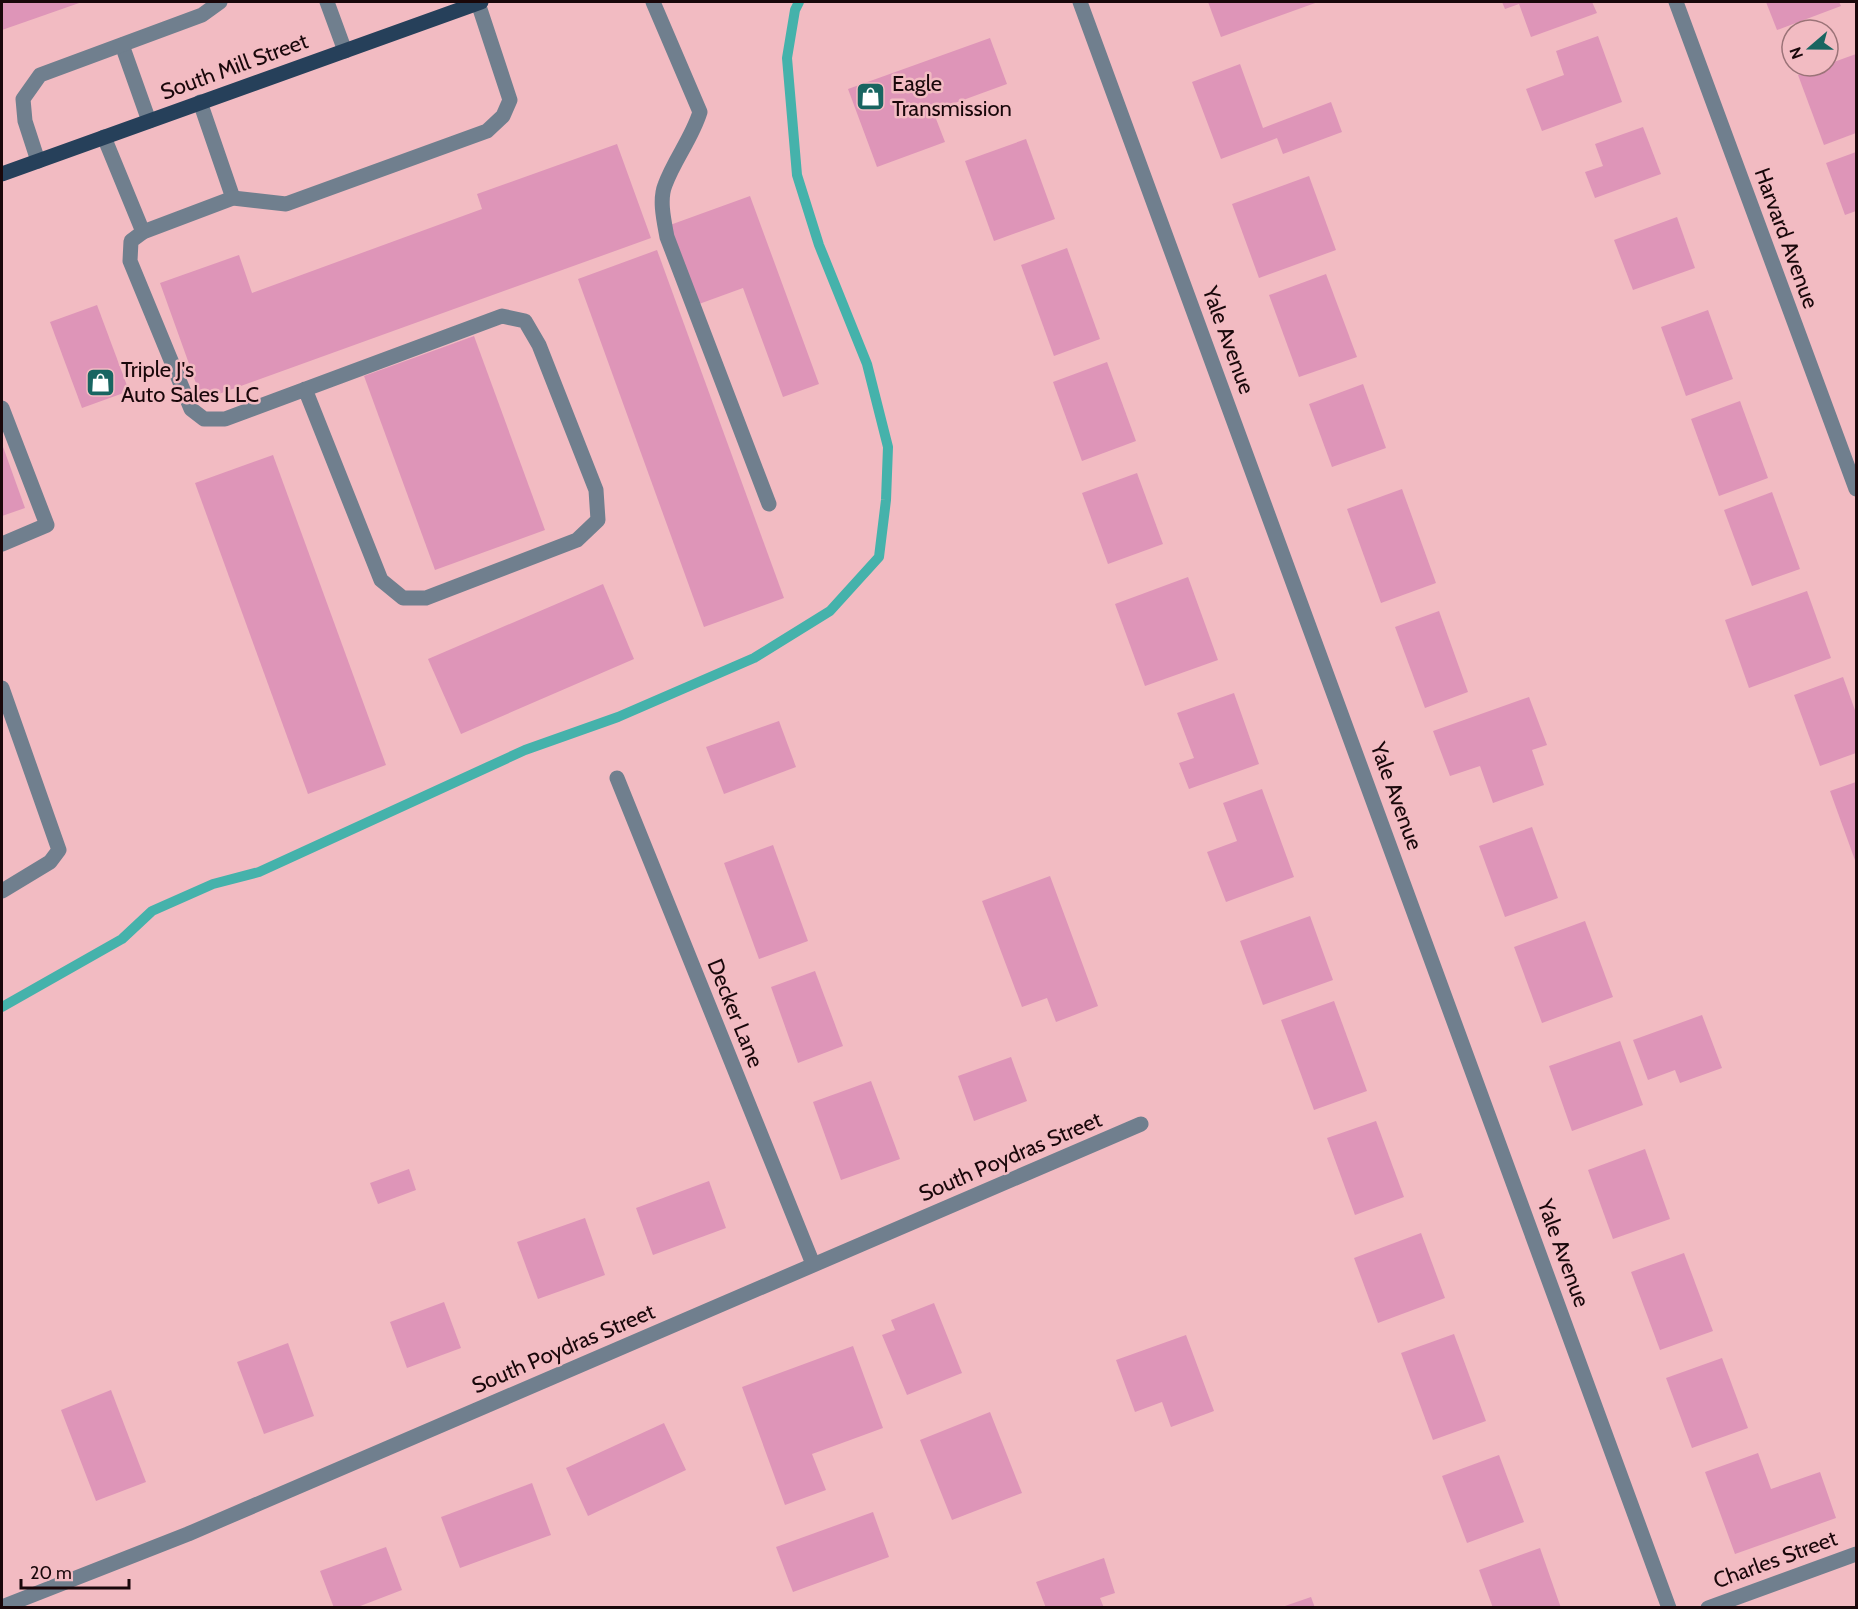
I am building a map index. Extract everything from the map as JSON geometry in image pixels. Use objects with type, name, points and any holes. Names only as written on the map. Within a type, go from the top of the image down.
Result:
[{"type":"main road","name":"South Mill Street","points":[[2,174],[479,2]]},
{"type":"street","points":[[38,160],[25,121],[23,99],[40,75],[202,15],[220,2]]},
{"type":"street","points":[[327,2],[345,51]]},
{"type":"street","points":[[305,389],[381,580],[403,598],[426,598],[577,540],[598,520],[596,490],[539,345],[525,321],[502,316],[305,389],[225,419],[204,419],[191,409],[130,261],[131,241],[143,232],[233,198],[286,204],[487,131],[503,116],[510,100],[479,2]]},
{"type":"street","points":[[653,2],[700,112],[694,130],[664,186],[663,214],[667,237],[769,504]]},
{"type":"street","name":"Yale Avenue","points":[[1080,2],[1670,1608]]},
{"type":"street","name":"Harvard Avenue","points":[[1676,2],[1857,489]]},
{"type":"street","points":[[122,45],[149,121]]},
{"type":"street","points":[[200,102],[233,198]]},
{"type":"street","points":[[104,137],[143,232]]},
{"type":"street","points":[[2,408],[47,525],[2,544]]},
{"type":"street","points":[[2,688],[59,850],[50,862],[2,891]]},
{"type":"street","name":"Decker Lane","points":[[617,778],[813,1264]]},
{"type":"street","name":"South Poydras Street","points":[[2,1607],[188,1534],[1141,1124]]},
{"type":"street","name":"Charles Street","points":[[1708,1608],[1857,1554]]},
{"type":"building","points":[[2,2],[82,2],[2,30]]},
{"type":"building","points":[[1208,2],[1318,2],[1221,37]]},
{"type":"building","points":[[1502,2],[1592,2],[1597,13],[1531,37],[1519,4],[1505,9]]},
{"type":"building","points":[[1766,2],[1839,2],[1841,6],[1809,18],[1780,18],[1780,29],[1777,30]]},
{"type":"building","points":[[1598,36],[1622,102],[1542,131],[1526,89],[1564,75],[1556,51]]},
{"type":"building","points":[[990,38],[1007,84],[933,111],[945,142],[877,167],[848,89]]},
{"type":"building","points":[[1856,54],[1856,133],[1824,145],[1799,78],[1840,78],[1840,60]]},
{"type":"building","points":[[1240,64],[1263,128],[1331,102],[1342,132],[1283,154],[1277,138],[1221,159],[1192,82]]},
{"type":"building","points":[[1643,127],[1661,174],[1595,198],[1585,172],[1603,166],[1595,144]]},
{"type":"building","points":[[1026,139],[1055,219],[994,241],[965,161]]},
{"type":"building","points":[[617,144],[651,238],[202,400],[160,283],[239,255],[252,293],[482,209],[477,194]]},
{"type":"building","points":[[1856,152],[1856,211],[1845,215],[1826,163]]},
{"type":"building","points":[[1309,176],[1336,250],[1259,278],[1232,204]]},
{"type":"building","points":[[750,196],[819,384],[783,397],[743,288],[699,304],[670,225]]},
{"type":"building","points":[[1677,217],[1695,268],[1633,290],[1614,240]]},
{"type":"building","points":[[1067,248],[1100,339],[1054,356],[1021,265]]},
{"type":"building","points":[[657,250],[784,598],[704,627],[578,279]]},
{"type":"building","points":[[1326,274],[1357,357],[1299,377],[1269,295]]},
{"type":"building","points":[[97,305],[129,391],[82,408],[50,322]]},
{"type":"building","points":[[1708,310],[1733,379],[1686,396],[1661,327]]},
{"type":"building","points":[[474,336],[545,530],[435,570],[364,376]]},
{"type":"building","points":[[1107,362],[1136,441],[1082,461],[1053,382]]},
{"type":"building","points":[[1363,384],[1386,448],[1332,467],[1309,404]]},
{"type":"building","points":[[1740,401],[1768,478],[1719,496],[1691,419]]},
{"type":"building","points":[[2,444],[25,508],[2,516]]},
{"type":"building","points":[[273,455],[386,765],[308,794],[195,483]]},
{"type":"building","points":[[1137,473],[1163,544],[1108,564],[1082,493]]},
{"type":"building","points":[[1402,489],[1436,583],[1381,603],[1347,509]]},
{"type":"building","points":[[1772,492],[1800,569],[1752,586],[1724,510]]},
{"type":"building","points":[[1188,577],[1218,660],[1145,686],[1115,604]]},
{"type":"building","points":[[603,584],[634,659],[461,734],[428,659]]},
{"type":"building","points":[[1807,591],[1831,658],[1749,688],[1725,620]]},
{"type":"building","points":[[1439,611],[1468,692],[1425,708],[1395,627]]},
{"type":"building","points":[[1843,677],[1856,713],[1856,753],[1820,766],[1794,695]]},
{"type":"building","points":[[1234,693],[1259,764],[1189,789],[1179,763],[1194,758],[1177,713]]},
{"type":"building","points":[[1529,697],[1547,745],[1532,750],[1544,785],[1493,803],[1480,766],[1450,776],[1433,731]]},
{"type":"building","points":[[779,721],[796,767],[724,794],[706,747]]},
{"type":"building","points":[[1856,782],[1856,863],[1830,791]]},
{"type":"building","points":[[1262,789],[1294,877],[1226,902],[1207,852],[1237,841],[1223,803]]},
{"type":"building","points":[[1532,827],[1558,898],[1505,917],[1479,846]]},
{"type":"building","points":[[773,845],[808,941],[759,959],[724,863]]},
{"type":"building","points":[[1050,876],[1098,1006],[1056,1022],[1047,998],[1022,1007],[982,901]]},
{"type":"building","points":[[1310,916],[1333,980],[1263,1005],[1240,941]]},
{"type":"building","points":[[1585,921],[1613,997],[1542,1023],[1514,947]]},
{"type":"building","points":[[815,971],[843,1046],[798,1063],[771,987]]},
{"type":"building","points":[[1334,1001],[1367,1091],[1314,1110],[1281,1020]]},
{"type":"building","points":[[1702,1015],[1722,1068],[1680,1083],[1675,1070],[1648,1080],[1633,1040]]},
{"type":"building","points":[[1620,1041],[1643,1105],[1572,1131],[1549,1066]]},
{"type":"building","points":[[1011,1057],[1027,1101],[974,1121],[958,1076]]},
{"type":"building","points":[[871,1081],[900,1159],[841,1180],[813,1102]]},
{"type":"building","points":[[1376,1121],[1404,1197],[1355,1215],[1327,1138]]},
{"type":"building","points":[[1645,1149],[1670,1219],[1613,1239],[1588,1170]]},
{"type":"building","points":[[409,1169],[416,1190],[378,1204],[370,1183]]},
{"type":"building","points":[[709,1181],[726,1228],[653,1255],[636,1208]]},
{"type":"building","points":[[585,1218],[605,1275],[538,1299],[517,1242]]},
{"type":"building","points":[[1421,1233],[1445,1298],[1378,1323],[1354,1258]]},
{"type":"building","points":[[1684,1253],[1713,1331],[1660,1350],[1631,1272]]},
{"type":"building","points":[[444,1302],[461,1348],[407,1368],[390,1322]]},
{"type":"building","points":[[934,1303],[962,1373],[907,1395],[882,1335],[895,1330],[891,1320]]},
{"type":"building","points":[[1454,1334],[1486,1421],[1433,1440],[1401,1353]]},
{"type":"building","points":[[1186,1335],[1214,1411],[1171,1427],[1162,1402],[1135,1412],[1116,1360]]},
{"type":"building","points":[[288,1343],[314,1416],[264,1434],[237,1362]]},
{"type":"building","points":[[853,1346],[883,1428],[812,1454],[826,1490],[785,1505],[742,1387]]},
{"type":"building","points":[[1722,1358],[1748,1428],[1692,1448],[1666,1378]]},
{"type":"building","points":[[111,1390],[146,1482],[96,1501],[61,1410]]},
{"type":"building","points":[[990,1412],[1022,1493],[952,1520],[920,1440]]},
{"type":"building","points":[[664,1423],[686,1470],[588,1516],[566,1468]]},
{"type":"building","points":[[1758,1453],[1771,1489],[1820,1472],[1836,1518],[1735,1554],[1705,1472]]},
{"type":"building","points":[[1499,1455],[1524,1522],[1467,1543],[1442,1476]]},
{"type":"building","points":[[532,1483],[551,1535],[460,1568],[441,1517]]},
{"type":"building","points":[[873,1512],[889,1557],[793,1592],[776,1547]]},
{"type":"building","points":[[386,1547],[402,1590],[355,1608],[334,1608],[320,1571]]},
{"type":"building","points":[[1540,1548],[1561,1608],[1493,1608],[1479,1570]]},
{"type":"building","points":[[1104,1558],[1115,1593],[1100,1598],[1104,1608],[1046,1608],[1036,1582]]},
{"type":"building","points":[[1311,1597],[1315,1608],[1282,1607]]},
{"type":"waterway","points":[[2,1007],[122,939],[152,911],[213,884],[259,872],[525,750],[618,717],[754,658],[830,611],[879,557],[886,500],[888,447],[867,364],[819,245],[797,175],[787,58],[795,10],[799,2]]},
{"type":"place","name":"Eagle Transmission","points":[[871,96]]},
{"type":"place","name":"Triple J's Auto Sales LLC","points":[[100,382]]}]
